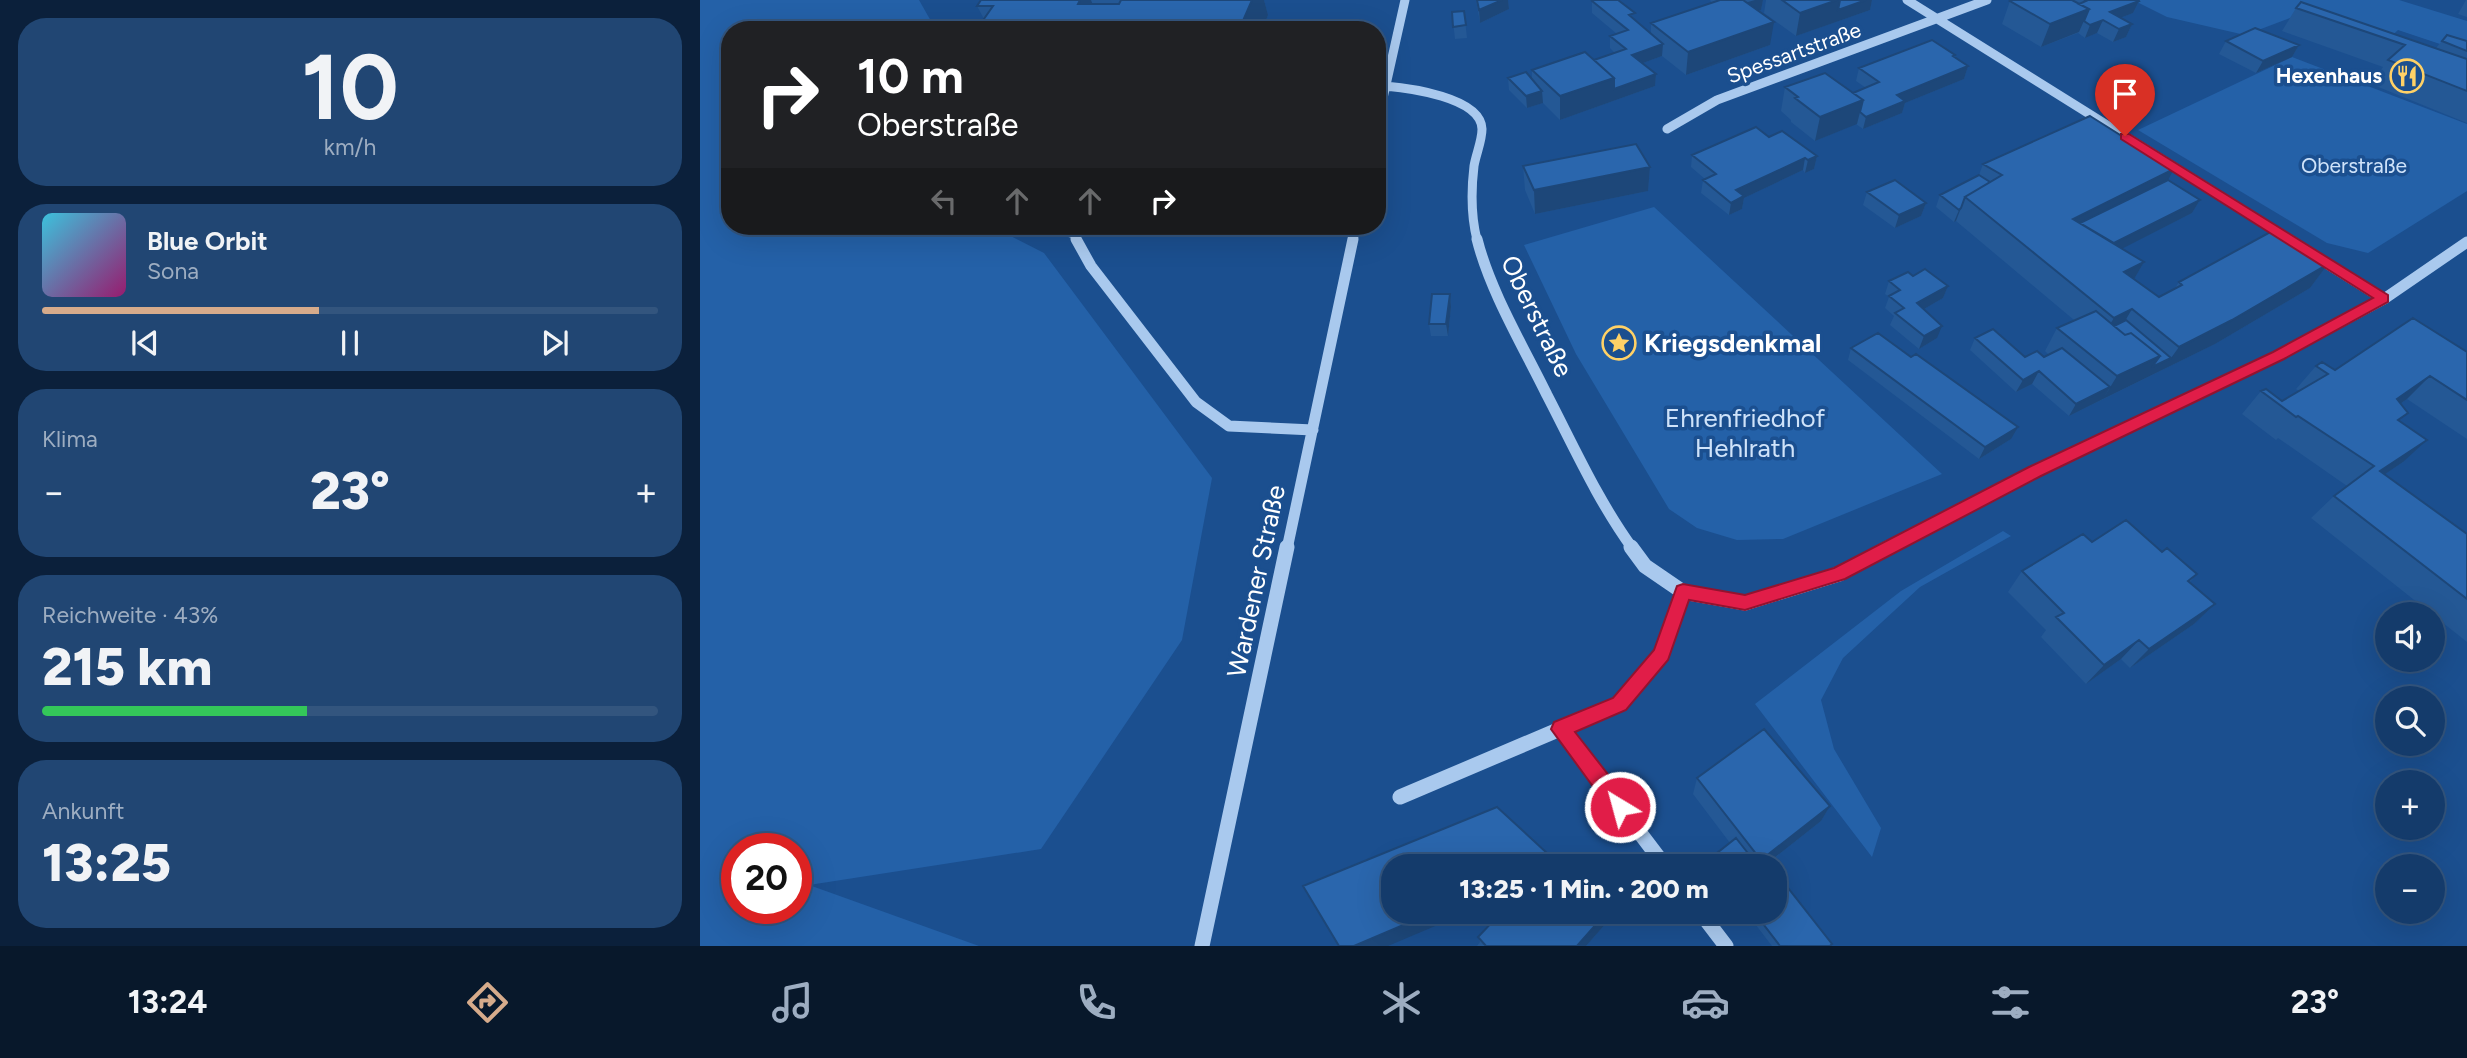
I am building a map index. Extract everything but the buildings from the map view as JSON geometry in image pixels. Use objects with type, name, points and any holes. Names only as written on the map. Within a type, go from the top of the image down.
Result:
[{"type":"street","points":[[1386,82],[1405,0]]},
{"type":"street","points":[[1907,0],[2384,299]]},
{"type":"street","name":"Spessartstraße","points":[[1667,129],[1717,100],[1987,0]]},
{"type":"street","name":"Oberstraße","points":[[1386,86],[1417,89],[1457,102],[1474,112],[1482,127],[1474,166],[1471,217],[1481,255],[1523,347],[1611,519],[1645,566],[1683,592],[1745,603],[1839,574],[2035,471],[2278,355],[2384,299],[2467,242]]},
{"type":"street","points":[[1075,235],[1091,266],[1196,402],[1229,426],[1314,430]]},
{"type":"street","name":"Wardener Straße","points":[[1202,946],[1354,235]]},
{"type":"street","points":[[1400,797],[1619,704],[1661,654],[1683,592]]},
{"type":"street","points":[[1709,924],[1726,946]]},
{"type":"lane","points":[[1561,729],[1656,854]]},
{"type":"green space","points":[[700,0],[919,0],[931,21],[721,21],[721,235],[1009,235],[1044,253],[1212,478],[1182,640],[1041,849],[812,885],[812,833],[721,833],[721,924],[812,924],[812,886],[979,946],[700,946]]},
{"type":"green space","points":[[2133,0],[2399,0],[2467,21],[2467,53],[2398,30],[2383,44],[2295,16],[2245,35],[2167,17]]},
{"type":"green space","name":"Oberstraße","points":[[2292,57],[2467,124],[2467,191],[2368,253],[2327,243],[2138,130]]},
{"type":"green space","name":"Ehrenfriedhof Hehlrath","points":[[1654,207],[1942,474],[1783,539],[1737,540],[1697,528],[1669,509],[1576,354],[1524,245]]},
{"type":"green space","points":[[2003,531],[2011,536],[1920,587],[1843,658],[1821,700],[1834,749],[1881,828],[1872,857],[1755,704],[1901,591]]},
{"type":"place","name":"Hexenhaus","points":[[2407,76]]},
{"type":"place","name":"Kriegsdenkmal","points":[[1619,343]]},
{"type":"route","points":[[1620,807],[1561,729],[1619,704],[1661,654],[1683,592],[1745,603],[1839,574],[2035,471],[2278,355],[2384,299],[2125,136]]}]
